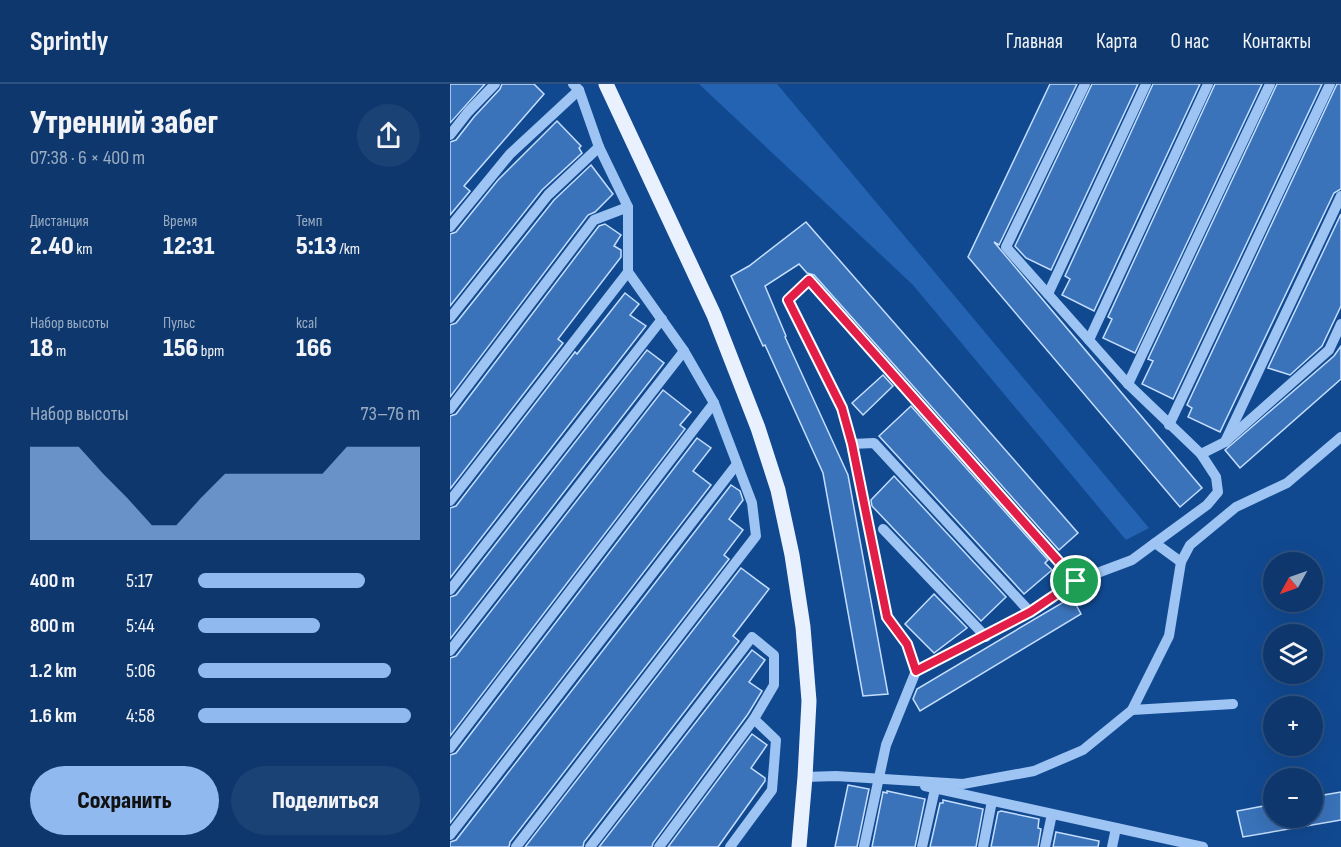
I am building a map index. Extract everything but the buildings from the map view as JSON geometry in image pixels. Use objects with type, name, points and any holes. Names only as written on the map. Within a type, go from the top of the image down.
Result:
[{"type":"main road","points":[[606,84],[714,315],[758,428],[778,490],[792,555],[803,627],[809,701],[799,847]]},
{"type":"lane","points":[[450,135],[495,84]]},
{"type":"lane","points":[[916,671],[986,637],[1030,612],[1076,581],[1132,560],[1208,505],[1218,492],[1216,477],[1201,454],[1128,384],[1006,247],[1085,84]]},
{"type":"lane","points":[[1048,294],[1146,84]]},
{"type":"lane","points":[[1089,340],[1208,84]]},
{"type":"lane","points":[[1128,384],[1270,84]]},
{"type":"lane","points":[[1169,425],[1330,84]]},
{"type":"lane","points":[[450,227],[510,154],[576,87],[599,147],[628,207],[628,272],[684,351],[714,403],[752,502],[756,536],[516,847]]},
{"type":"lane","points":[[450,318],[548,195],[599,147]]},
{"type":"lane","points":[[1225,442],[1341,196]]},
{"type":"lane","points":[[450,409],[594,220],[628,207]]},
{"type":"lane","points":[[450,501],[628,272]]},
{"type":"lane","points":[[864,847],[886,745],[916,671],[907,644],[887,617],[852,444],[842,408],[788,300],[809,280],[1076,581]]},
{"type":"lane","points":[[450,590],[662,319]]},
{"type":"lane","points":[[1201,454],[1225,442],[1329,350],[1341,324]]},
{"type":"lane","points":[[450,651],[684,351]]},
{"type":"lane","points":[[450,748],[714,403]]},
{"type":"lane","points":[[805,777],[963,784],[1034,771],[1083,750],[1132,710],[1169,636],[1181,562],[1190,545],[1236,507],[1287,483],[1341,437]]},
{"type":"lane","points":[[852,444],[874,443],[1030,612]]},
{"type":"lane","points":[[450,834],[737,464]]},
{"type":"lane","points":[[883,529],[986,637]]},
{"type":"lane","points":[[1155,543],[1181,562]]},
{"type":"lane","points":[[590,847],[752,637],[774,655],[774,685],[754,719],[659,847]]},
{"type":"lane","points":[[1132,710],[1233,705]]},
{"type":"lane","points":[[730,847],[772,790],[776,740],[754,719]]},
{"type":"lane","points":[[914,781],[935,789],[1116,828],[1164,843],[1203,847]]},
{"type":"lane","points":[[922,847],[935,789]]},
{"type":"lane","points":[[983,847],[992,801]]},
{"type":"lane","points":[[1045,847],[1052,814]]},
{"type":"lane","points":[[1112,847],[1116,828]]},
{"type":"shaded area","points":[[699,84],[777,84],[1149,528],[1126,540],[913,285]]},
{"type":"route","points":[[809,280],[1076,581],[1030,612],[986,637],[916,671],[907,644],[887,617],[852,444],[842,408],[788,300],[809,280]]}]
